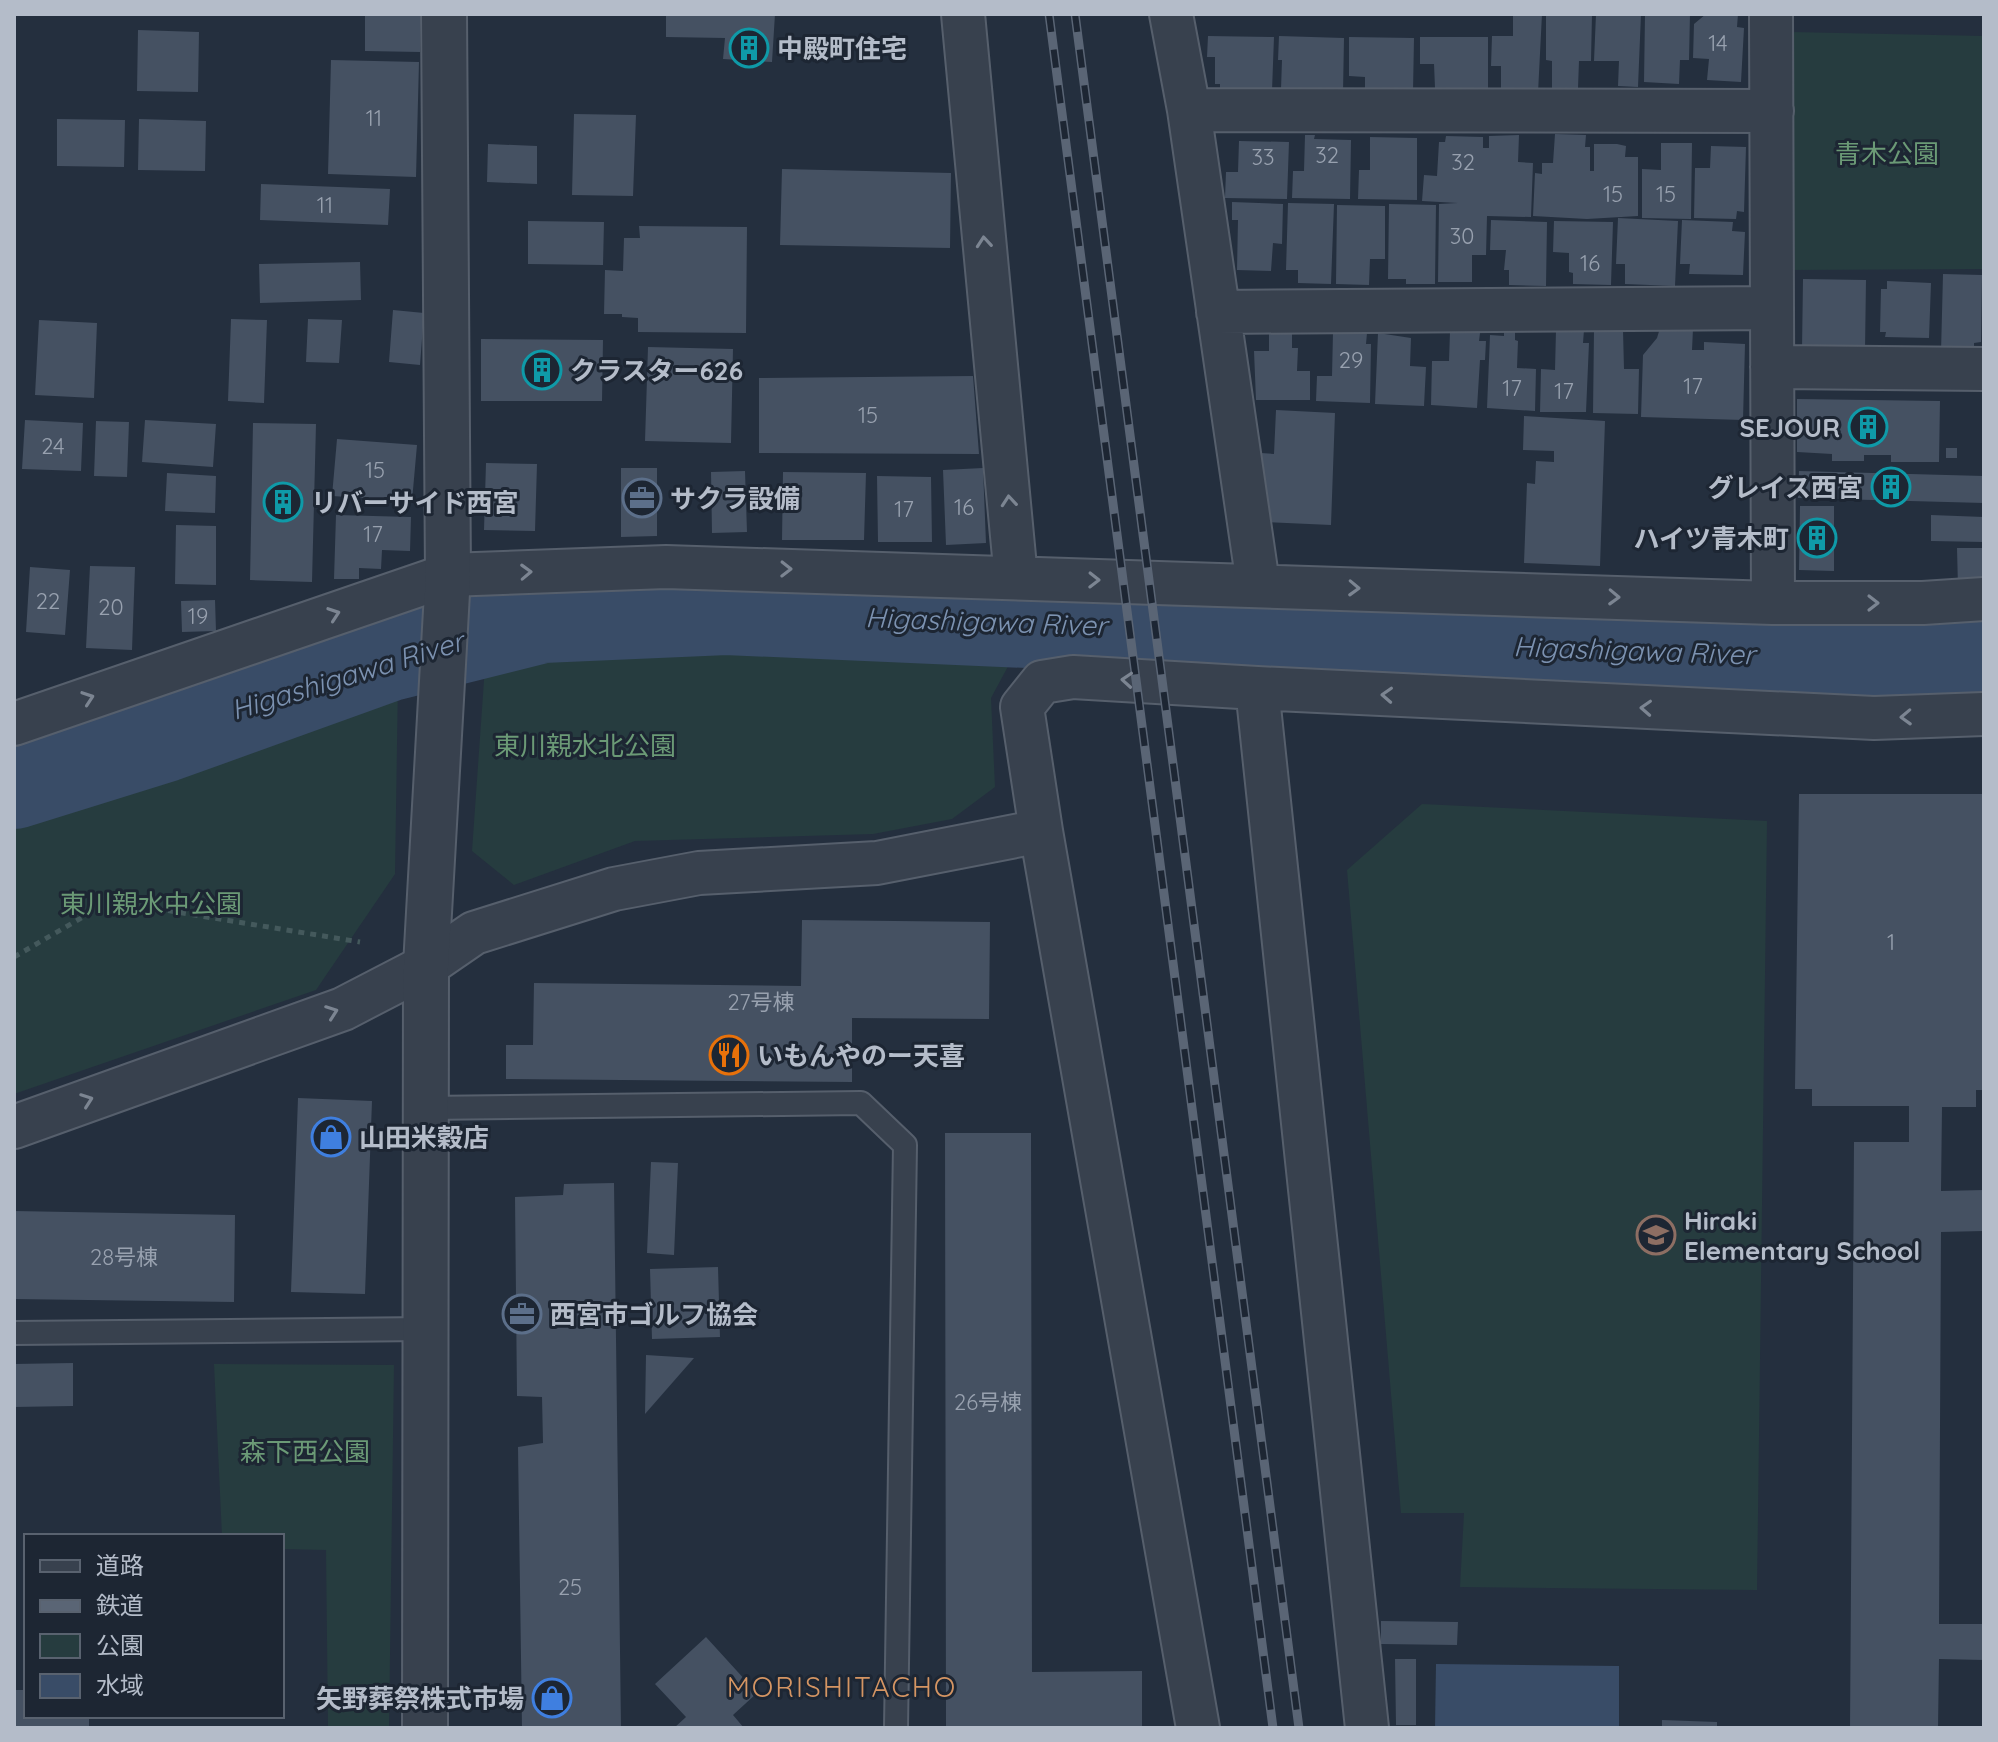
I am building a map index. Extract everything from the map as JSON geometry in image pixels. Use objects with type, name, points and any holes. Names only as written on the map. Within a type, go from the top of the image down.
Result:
[{"type":"street","points":[[425,1728],[426,966],[447,592],[444,14]]},
{"type":"street","points":[[963,14],[1016,578]]},
{"type":"street","points":[[1171,14],[1189,110],[1258,584]]},
{"type":"street","points":[[1771,14],[1773,603]]},
{"type":"street","points":[[1189,110],[1772,111]]},
{"type":"street","points":[[1218,312],[1772,308]]},
{"type":"street","points":[[1772,367],[1984,369]]},
{"type":"street","points":[[14,724],[447,592],[666,567],[1773,603],[1923,603],[1984,599]]},
{"type":"street","points":[[1198,1728],[1022,707],[1042,682],[1073,677],[1768,714],[1874,718],[1984,714]]},
{"type":"street","points":[[1257,688],[1367,1728]]},
{"type":"street","points":[[14,1127],[343,1009],[426,966],[474,933],[614,889],[699,873],[877,863],[1041,831]]},
{"type":"lane","points":[[426,1108],[861,1103],[905,1145],[896,1728]]},
{"type":"lane","points":[[14,1333],[426,1329]]},
{"type":"path","points":[[14,957],[102,906],[158,909],[360,942]]},
{"type":"green space","name":"青木公園","points":[[1791,32],[1984,36],[1984,269],[1791,270]]},
{"type":"green space","name":"東川親水北公園","points":[[717,635],[1019,646],[991,698],[995,787],[952,819],[873,834],[635,841],[514,885],[472,851],[486,652],[545,640]]},
{"type":"green space","name":"東川親水中公園","points":[[398,681],[395,874],[316,990],[14,1094],[14,806]]},
{"type":"green space","points":[[1422,804],[1767,821],[1757,1590],[1460,1587],[1464,1513],[1401,1513],[1347,870]]},
{"type":"green space","name":"森下西公園","points":[[214,1364],[394,1365],[389,1728],[328,1728],[326,1550],[284,1549],[284,1534],[222,1534]]},
{"type":"water","points":[[1436,1664],[1619,1666],[1619,1728],[1435,1728]]},
{"type":"building","points":[[365,14],[420,14],[420,52],[365,51]]},
{"type":"building","name":"中殿町住宅","points":[[666,14],[775,14],[772,62],[723,59],[725,38],[666,37]]},
{"type":"building","points":[[1513,14],[1542,14],[1538,93],[1501,92],[1501,66],[1491,66],[1492,36],[1513,36]]},
{"type":"building","points":[[1546,14],[1592,14],[1591,61],[1579,61],[1578,88],[1552,88],[1552,61],[1546,60]]},
{"type":"building","points":[[1596,14],[1641,14],[1638,87],[1618,86],[1619,61],[1594,61]]},
{"type":"building","points":[[1645,14],[1690,14],[1689,60],[1680,60],[1679,84],[1644,82]]},
{"type":"building","points":[[1706,14],[1738,14],[1737,27],[1744,28],[1741,82],[1707,80],[1709,59],[1693,58],[1694,24]]},
{"type":"building","points":[[138,30],[199,32],[198,92],[137,91]]},
{"type":"building","points":[[1208,36],[1274,37],[1272,91],[1220,89],[1220,84],[1215,84],[1215,57],[1207,57]]},
{"type":"building","points":[[1279,36],[1344,38],[1343,93],[1290,92],[1290,89],[1281,89]]},
{"type":"building","points":[[1349,37],[1414,38],[1413,92],[1365,91],[1365,77],[1349,76]]},
{"type":"building","points":[[1420,37],[1488,37],[1488,88],[1435,88],[1434,64],[1420,64]]},
{"type":"building","points":[[331,60],[419,62],[416,177],[328,174]]},
{"type":"building","points":[[574,114],[636,115],[633,196],[572,195]]},
{"type":"building","points":[[57,119],[125,120],[124,167],[57,166]]},
{"type":"building","points":[[139,119],[206,121],[205,171],[138,170]]},
{"type":"building","points":[[1555,134],[1586,135],[1585,147],[1590,147],[1590,171],[1594,171],[1594,144],[1626,146],[1625,157],[1638,157],[1638,216],[1587,219],[1533,216],[1535,173],[1542,174],[1542,163],[1553,163]]},
{"type":"building","points":[[1305,135],[1315,135],[1314,139],[1351,140],[1350,199],[1292,198],[1293,171],[1304,171]]},
{"type":"building","points":[[1519,135],[1518,162],[1533,163],[1531,217],[1487,216],[1486,255],[1472,255],[1472,282],[1438,282],[1439,204],[1458,203],[1422,201],[1424,175],[1437,176],[1439,142],[1445,142],[1446,136],[1483,137],[1483,148],[1489,148],[1489,136]]},
{"type":"building","points":[[1370,137],[1417,138],[1417,200],[1358,199],[1359,170],[1370,170]]},
{"type":"building","points":[[1239,141],[1289,142],[1287,199],[1225,198],[1226,172],[1238,172]]},
{"type":"building","points":[[1661,143],[1692,143],[1691,219],[1642,218],[1642,169],[1661,170]]},
{"type":"building","points":[[488,144],[537,146],[537,184],[487,182]]},
{"type":"building","points":[[1711,146],[1746,147],[1744,212],[1737,211],[1736,219],[1694,218],[1695,168],[1710,168]]},
{"type":"building","points":[[782,169],[951,173],[950,248],[780,245]]},
{"type":"building","points":[[261,184],[390,189],[388,225],[260,220]]},
{"type":"building","points":[[1232,202],[1283,204],[1282,244],[1273,243],[1271,271],[1237,270],[1238,220],[1232,220]]},
{"type":"building","points":[[1288,203],[1334,204],[1331,284],[1298,283],[1298,270],[1286,270]]},
{"type":"building","points":[[1389,204],[1436,205],[1435,284],[1406,284],[1406,279],[1388,279]]},
{"type":"building","points":[[1337,205],[1385,206],[1385,259],[1370,259],[1369,285],[1336,284]]},
{"type":"building","points":[[1618,218],[1678,221],[1675,286],[1625,284],[1625,264],[1616,264]]},
{"type":"building","points":[[1491,220],[1547,222],[1546,286],[1509,285],[1509,270],[1504,270],[1506,250],[1490,250]]},
{"type":"building","points":[[1682,220],[1733,222],[1732,231],[1745,232],[1743,275],[1689,274],[1690,264],[1680,264]]},
{"type":"building","points":[[528,221],[604,222],[603,265],[528,264]]},
{"type":"building","points":[[1554,221],[1613,222],[1611,285],[1573,284],[1573,273],[1569,272],[1569,253],[1553,252]]},
{"type":"building","points":[[639,226],[747,227],[746,333],[638,332],[638,318],[604,314],[605,270],[623,271],[624,238],[640,238]]},
{"type":"building","points":[[360,262],[361,300],[260,303],[259,264]]},
{"type":"building","points":[[1943,274],[1982,275],[1981,342],[1974,343],[1974,353],[1941,352]]},
{"type":"building","points":[[1803,279],[1866,280],[1865,350],[1802,349]]},
{"type":"building","points":[[1887,281],[1931,283],[1929,338],[1885,337],[1886,332],[1880,332],[1881,289],[1887,289]]},
{"type":"building","points":[[393,310],[424,313],[420,365],[389,362]]},
{"type":"building","points":[[231,319],[267,320],[264,403],[228,401]]},
{"type":"building","points":[[308,319],[342,320],[339,363],[306,362]]},
{"type":"building","points":[[39,320],[97,323],[94,398],[35,395]]},
{"type":"building","points":[[1660,328],[1693,329],[1692,350],[1704,350],[1704,342],[1745,344],[1743,420],[1641,417],[1643,355],[1657,338]]},
{"type":"building","points":[[1504,329],[1515,329],[1517,368],[1536,369],[1535,411],[1487,408],[1490,335],[1504,336]]},
{"type":"building","points":[[1556,330],[1584,330],[1583,343],[1589,343],[1586,412],[1540,412],[1541,369],[1555,370]]},
{"type":"building","points":[[1594,330],[1623,330],[1624,369],[1639,369],[1638,414],[1593,413]]},
{"type":"building","points":[[1269,332],[1292,332],[1292,348],[1298,348],[1297,371],[1310,371],[1310,400],[1256,400],[1254,351],[1269,351]]},
{"type":"building","points":[[1333,332],[1367,333],[1366,344],[1371,344],[1370,403],[1316,401],[1317,376],[1332,376]]},
{"type":"building","points":[[1450,332],[1480,333],[1479,341],[1486,341],[1485,360],[1480,360],[1477,408],[1431,405],[1432,361],[1449,361]]},
{"type":"building","points":[[1378,333],[1411,338],[1410,366],[1426,367],[1424,406],[1375,404]]},
{"type":"building","name":"クラスター626","points":[[481,339],[603,340],[602,401],[481,401]]},
{"type":"building","points":[[648,347],[733,349],[731,443],[645,441]]},
{"type":"building","points":[[973,376],[979,454],[759,453],[759,378]]},
{"type":"building","name":"SEJOUR","points":[[1797,399],[1940,401],[1939,462],[1891,462],[1891,455],[1864,455],[1864,461],[1832,461],[1832,454],[1797,452]]},
{"type":"building","points":[[1276,410],[1335,413],[1331,525],[1264,522],[1257,481],[1261,453],[1274,454]]},
{"type":"building","points":[[1524,416],[1605,421],[1600,566],[1524,563],[1527,483],[1535,484],[1536,461],[1554,462],[1554,451],[1523,450]]},
{"type":"building","points":[[25,420],[83,423],[81,471],[22,469]]},
{"type":"building","points":[[145,420],[216,424],[213,467],[142,462]]},
{"type":"building","points":[[96,421],[129,422],[127,477],[94,476]]},
{"type":"building","name":"リバーサイド西宮","points":[[253,423],[316,424],[312,582],[250,580]]},
{"type":"building","points":[[337,439],[417,445],[412,501],[332,496]]},
{"type":"building","points":[[1946,448],[1957,448],[1957,458],[1946,458]]},
{"type":"building","points":[[486,463],[537,464],[535,531],[484,530]]},
{"type":"building","points":[[621,468],[657,468],[657,536],[621,537]]},
{"type":"building","points":[[983,468],[986,543],[946,545],[943,470]]},
{"type":"building","points":[[745,471],[747,532],[712,533],[711,472]]},
{"type":"building","name":"グレイス西宮","points":[[1799,471],[1984,476],[1984,503],[1798,498]]},
{"type":"building","points":[[783,472],[866,473],[864,540],[782,540]]},
{"type":"building","points":[[167,473],[216,476],[215,513],[165,511]]},
{"type":"building","points":[[877,476],[931,477],[932,542],[878,542]]},
{"type":"building","name":"ハイツ青木町","points":[[1800,506],[1834,506],[1834,571],[1799,570]]},
{"type":"building","points":[[336,515],[411,517],[410,551],[382,550],[381,569],[359,568],[359,579],[334,579]]},
{"type":"building","points":[[1931,515],[1984,517],[1984,542],[1931,541]]},
{"type":"building","points":[[176,525],[216,526],[216,585],[175,584]]},
{"type":"building","points":[[1957,548],[1984,548],[1984,588],[1958,588]]},
{"type":"building","points":[[90,566],[135,567],[132,650],[86,648]]},
{"type":"building","points":[[30,567],[70,570],[65,635],[26,632]]},
{"type":"building","points":[[215,600],[216,631],[182,632],[181,601]]},
{"type":"building","points":[[1799,794],[1984,794],[1984,1090],[1976,1090],[1976,1107],[1942,1107],[1941,1191],[1984,1190],[1984,1231],[1941,1232],[1939,1624],[1984,1624],[1984,1660],[1939,1659],[1938,1728],[1850,1728],[1854,1142],[1909,1142],[1909,1106],[1812,1106],[1812,1089],[1795,1089]]},
{"type":"building","points":[[802,920],[990,922],[989,1019],[852,1018],[852,1082],[506,1079],[506,1045],[533,1045],[534,983],[801,986]]},
{"type":"building","points":[[298,1098],[372,1101],[365,1294],[291,1292]]},
{"type":"building","points":[[945,1133],[1031,1133],[1032,1672],[1142,1671],[1142,1728],[946,1728]]},
{"type":"building","points":[[651,1162],[678,1163],[674,1255],[647,1253]]},
{"type":"building","points":[[614,1183],[621,1728],[522,1728],[518,1447],[543,1443],[542,1397],[517,1396],[515,1197],[563,1195],[564,1184]]},
{"type":"building","points":[[14,1211],[235,1215],[234,1302],[14,1299]]},
{"type":"building","points":[[718,1267],[720,1337],[652,1339],[650,1269]]},
{"type":"building","points":[[646,1355],[694,1358],[645,1414]]},
{"type":"building","points":[[73,1363],[73,1406],[14,1407],[14,1364]]},
{"type":"building","points":[[1381,1621],[1458,1622],[1457,1645],[1381,1644]]},
{"type":"building","points":[[706,1637],[757,1693],[733,1715],[744,1728],[674,1728],[686,1717],[655,1684]]},
{"type":"building","points":[[1395,1659],[1416,1659],[1416,1725],[1396,1725]]},
{"type":"building","points":[[14,1690],[24,1690],[24,1718],[89,1718],[89,1728],[14,1728]]},
{"type":"building","points":[[1662,1720],[1717,1722],[1717,1728],[1662,1728]]},
{"type":"waterway","name":"Higashigawa River","points":[[14,784],[165,737],[390,656],[542,618],[726,610],[1789,656],[1984,658]]},
{"type":"railway","points":[[1049,14],[1273,1728]]},
{"type":"railway","points":[[1075,14],[1299,1728]]},
{"type":"place","name":"中殿町住宅","points":[[749,48]]},
{"type":"place","name":"クラスター626","points":[[542,370]]},
{"type":"place","name":"SEJOUR","points":[[1868,427]]},
{"type":"place","name":"グレイス西宮","points":[[1891,487]]},
{"type":"place","name":"サクラ設備","points":[[642,498]]},
{"type":"place","name":"リバーサイド西宮","points":[[283,502]]},
{"type":"place","name":"ハイツ青木町","points":[[1817,538]]},
{"type":"place","name":"いもんやのー天喜","points":[[729,1055]]},
{"type":"place","name":"山田米穀店","points":[[331,1137]]},
{"type":"place","name":"Hiraki Elementary School","points":[[1656,1235]]},
{"type":"place","name":"西宮市ゴルフ協会","points":[[522,1314]]},
{"type":"place","name":"矢野葬祭株式市場","points":[[552,1698]]},
{"type":"district","name":"MORISHITACHO","points":[[842,1686]]}]
